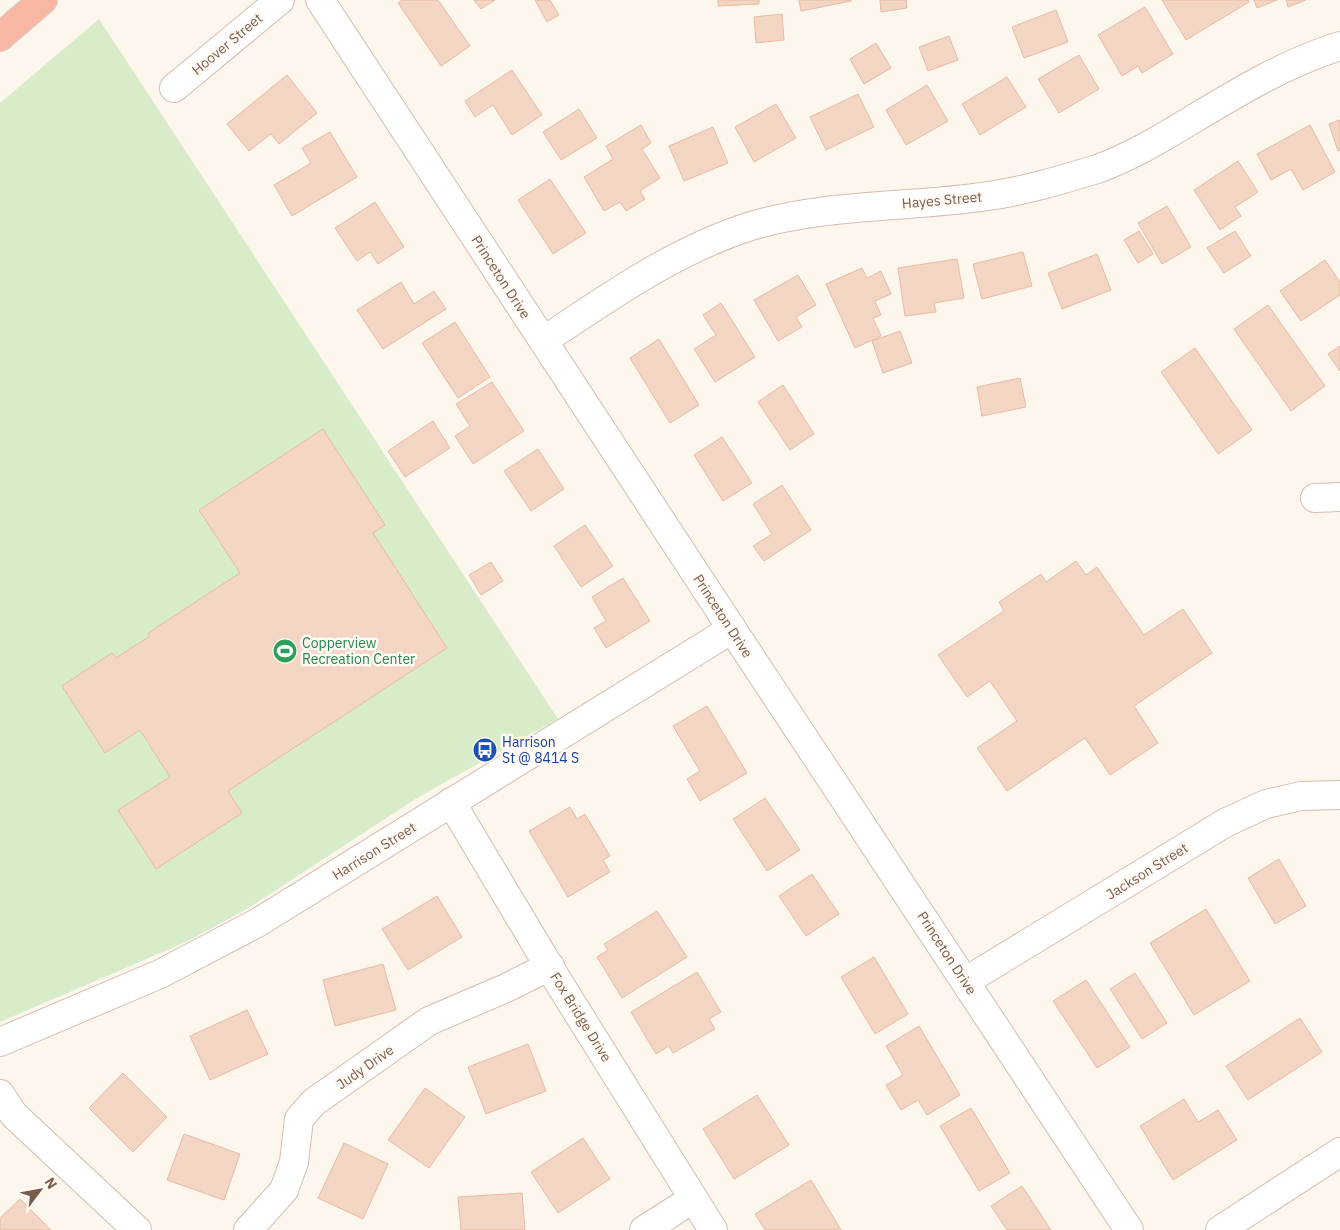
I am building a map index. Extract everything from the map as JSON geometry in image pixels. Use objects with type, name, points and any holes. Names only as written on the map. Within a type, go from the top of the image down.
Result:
[{"type":"highway","points":[[0,37],[43,0]]},
{"type":"street","name":"Hoover Street","points":[[174,88],[280,0]]},
{"type":"street","name":"Princeton Drive","points":[[320,0],[1129,1230]]},
{"type":"street","name":"Hayes Street","points":[[543,341],[643,276],[695,248],[751,227],[800,215],[852,208],[988,196],[1045,184],[1099,168],[1146,147],[1244,89],[1294,64],[1340,46]]},
{"type":"street","name":"Harrison Street","points":[[0,1042],[186,962],[304,894],[732,629]]},
{"type":"street","name":"Jackson Street","points":[[966,981],[1225,823],[1266,804],[1301,796],[1340,795]]},
{"type":"street","name":"Fox Bridge Drive","points":[[451,802],[712,1230]]},
{"type":"street","name":"Judy Drive","points":[[248,1230],[284,1190],[294,1162],[299,1119],[314,1102],[429,1021],[506,988],[550,966]]},
{"type":"street","points":[[0,1094],[14,1114],[138,1230]]},
{"type":"street","points":[[1220,1230],[1340,1152]]},
{"type":"street","points":[[644,1230],[693,1199]]},
{"type":"green space","points":[[99,19],[558,719],[417,798],[247,909],[186,942],[0,1022],[0,103]]},
{"type":"building","points":[[402,0],[438,0],[470,46],[441,66],[398,3]]},
{"type":"building","points":[[474,0],[495,0],[481,9]]},
{"type":"building","points":[[535,0],[550,0],[559,15],[547,22]]},
{"type":"building","points":[[718,0],[759,0],[759,4],[718,6]]},
{"type":"building","points":[[799,0],[851,0],[851,1],[801,11]]},
{"type":"building","points":[[880,0],[906,0],[907,8],[881,12]]},
{"type":"building","points":[[1162,0],[1248,0],[1249,2],[1186,40]]},
{"type":"building","points":[[1254,0],[1277,0],[1257,8]]},
{"type":"building","points":[[1286,0],[1306,0],[1288,7]]},
{"type":"building","points":[[1145,7],[1173,54],[1142,73],[1138,66],[1122,76],[1098,35]]},
{"type":"building","points":[[1056,10],[1068,42],[1024,58],[1012,27]]},
{"type":"building","points":[[782,14],[784,40],[756,43],[754,17]]},
{"type":"building","points":[[949,36],[958,60],[928,71],[919,47]]},
{"type":"building","points":[[876,43],[891,68],[864,84],[850,59]]},
{"type":"building","points":[[1079,55],[1099,89],[1059,113],[1038,79]]},
{"type":"building","points":[[512,70],[542,115],[512,135],[493,105],[475,117],[465,101]]},
{"type":"building","points":[[287,75],[317,113],[279,144],[271,134],[249,151],[227,124]]},
{"type":"building","points":[[1007,77],[1026,107],[980,135],[962,104]]},
{"type":"building","points":[[927,85],[948,121],[906,145],[886,110]]},
{"type":"building","points":[[858,94],[874,127],[826,150],[810,117]]},
{"type":"building","points":[[776,104],[796,138],[754,162],[735,127]]},
{"type":"building","points":[[579,109],[597,138],[561,160],[543,132]]},
{"type":"building","points":[[1340,120],[1340,150],[1338,151],[1329,124]]},
{"type":"building","points":[[641,125],[651,143],[642,149],[660,178],[640,191],[645,199],[626,211],[620,202],[604,211],[584,177],[613,159],[606,146]]},
{"type":"building","points":[[1310,125],[1335,172],[1303,190],[1291,169],[1271,180],[1257,154]]},
{"type":"building","points":[[713,127],[728,163],[684,181],[669,146]]},
{"type":"building","points":[[330,132],[357,177],[292,216],[274,185],[311,163],[302,148]]},
{"type":"building","points":[[1238,161],[1258,192],[1235,207],[1241,216],[1220,230],[1194,190]]},
{"type":"building","points":[[550,179],[586,233],[553,254],[518,200]]},
{"type":"building","points":[[375,202],[404,247],[378,264],[370,252],[357,261],[335,228]]},
{"type":"building","points":[[1167,206],[1191,247],[1162,264],[1138,223]]},
{"type":"building","points":[[1139,231],[1153,254],[1138,263],[1124,240]]},
{"type":"building","points":[[1235,231],[1251,256],[1224,273],[1207,248]]},
{"type":"building","points":[[1023,252],[1032,286],[982,299],[973,264]]},
{"type":"building","points":[[1097,254],[1111,290],[1062,309],[1048,273]]},
{"type":"building","points":[[957,259],[964,298],[934,303],[936,312],[905,316],[898,268]]},
{"type":"building","points":[[1325,260],[1340,282],[1340,295],[1301,321],[1280,291]]},
{"type":"building","points":[[862,268],[867,278],[881,271],[891,294],[875,301],[881,315],[873,318],[881,336],[855,348],[826,284]]},
{"type":"building","points":[[798,275],[816,305],[796,317],[802,327],[778,341],[754,300]]},
{"type":"building","points":[[401,282],[414,304],[434,291],[446,309],[383,349],[357,310]]},
{"type":"building","points":[[721,303],[755,357],[715,382],[694,349],[716,335],[703,315]]},
{"type":"building","points":[[1268,305],[1325,386],[1291,411],[1234,329]]},
{"type":"building","points":[[455,322],[490,377],[458,398],[422,343]]},
{"type":"building","points":[[900,331],[912,363],[883,373],[872,341]]},
{"type":"building","points":[[659,339],[699,405],[670,423],[630,358]]},
{"type":"building","points":[[1340,346],[1340,371],[1328,354]]},
{"type":"building","points":[[1195,348],[1252,430],[1218,454],[1161,372]]},
{"type":"building","points":[[1020,378],[1026,407],[982,416],[977,387]]},
{"type":"building","points":[[492,382],[524,431],[473,464],[455,436],[470,426],[456,404]]},
{"type":"building","points":[[783,385],[814,434],[790,450],[758,402]]},
{"type":"building","points":[[433,421],[450,448],[405,477],[388,451]]},
{"type":"building","name":"Copperview Recreation Center","points":[[323,429],[385,525],[373,533],[447,648],[228,791],[242,813],[156,869],[118,810],[170,777],[140,730],[105,753],[62,686],[112,653],[116,658],[150,636],[148,633],[240,573],[199,510]]},
{"type":"building","points":[[722,437],[752,483],[723,501],[694,455]]},
{"type":"building","points":[[538,449],[564,489],[531,511],[504,471]]},
{"type":"building","points":[[782,485],[811,530],[764,561],[753,546],[772,534],[753,504]]},
{"type":"building","points":[[585,525],[613,566],[581,587],[554,546]]},
{"type":"building","points":[[1076,561],[1086,575],[1097,567],[1144,635],[1183,609],[1212,653],[1134,706],[1158,743],[1110,775],[1085,738],[1007,791],[977,748],[1017,721],[990,681],[967,697],[938,655],[1004,611],[999,602],[1041,574],[1046,582]]},
{"type":"building","points":[[491,562],[503,581],[481,595],[469,575]]},
{"type":"building","points":[[623,578],[650,621],[606,648],[594,628],[606,621],[592,597]]},
{"type":"building","points":[[707,706],[747,773],[700,801],[687,779],[700,771],[673,726]]},
{"type":"building","points":[[765,798],[800,850],[767,871],[733,819]]},
{"type":"building","points":[[570,807],[577,819],[585,814],[610,856],[603,860],[610,872],[568,897],[529,831]]},
{"type":"building","points":[[1279,859],[1306,906],[1275,924],[1248,878]]},
{"type":"building","points":[[812,874],[839,914],[806,936],[779,896]]},
{"type":"building","points":[[437,896],[462,937],[408,970],[382,929]]},
{"type":"building","points":[[1206,909],[1250,981],[1194,1015],[1150,943]]},
{"type":"building","points":[[657,911],[687,957],[622,998],[597,957],[608,950],[604,944]]},
{"type":"building","points":[[874,957],[908,1014],[875,1034],[841,977]]},
{"type":"building","points":[[383,964],[396,1010],[335,1026],[323,980]]},
{"type":"building","points":[[697,972],[721,1012],[709,1019],[715,1029],[673,1053],[669,1046],[656,1054],[631,1012]]},
{"type":"building","points":[[1135,973],[1167,1023],[1142,1039],[1110,989]]},
{"type":"building","points":[[1086,980],[1130,1047],[1097,1068],[1053,1001]]},
{"type":"building","points":[[247,1010],[268,1054],[210,1080],[190,1036]]},
{"type":"building","points":[[1300,1018],[1322,1052],[1248,1100],[1226,1066]]},
{"type":"building","points":[[919,1026],[960,1095],[927,1115],[918,1100],[901,1110],[886,1085],[903,1075],[886,1046]]},
{"type":"building","points":[[528,1044],[546,1091],[486,1114],[468,1067]]},
{"type":"building","points":[[123,1073],[167,1117],[133,1152],[89,1108]]},
{"type":"building","points":[[425,1088],[465,1117],[429,1168],[388,1140]]},
{"type":"building","points":[[757,1095],[789,1145],[734,1179],[703,1129]]},
{"type":"building","points":[[1184,1099],[1198,1122],[1218,1110],[1237,1140],[1173,1180],[1140,1126]]},
{"type":"building","points":[[971,1108],[1010,1173],[979,1191],[940,1126]]},
{"type":"building","points":[[184,1134],[240,1154],[224,1200],[167,1180]]},
{"type":"building","points":[[583,1138],[610,1179],[558,1213],[531,1172]]},
{"type":"building","points":[[344,1143],[388,1164],[363,1219],[318,1198]]},
{"type":"building","points":[[811,1180],[841,1230],[765,1230],[755,1214]]},
{"type":"building","points":[[1022,1186],[1051,1230],[1007,1230],[991,1206]]},
{"type":"building","points":[[522,1193],[525,1230],[461,1230],[458,1197]]},
{"type":"building","points":[[20,1199],[51,1230],[0,1230],[0,1218]]},
{"type":"place","name":"Copperview Recreation Center","points":[[285,651]]},
{"type":"place","name":"Harrison St @ 8414 S","points":[[485,750]]}]
